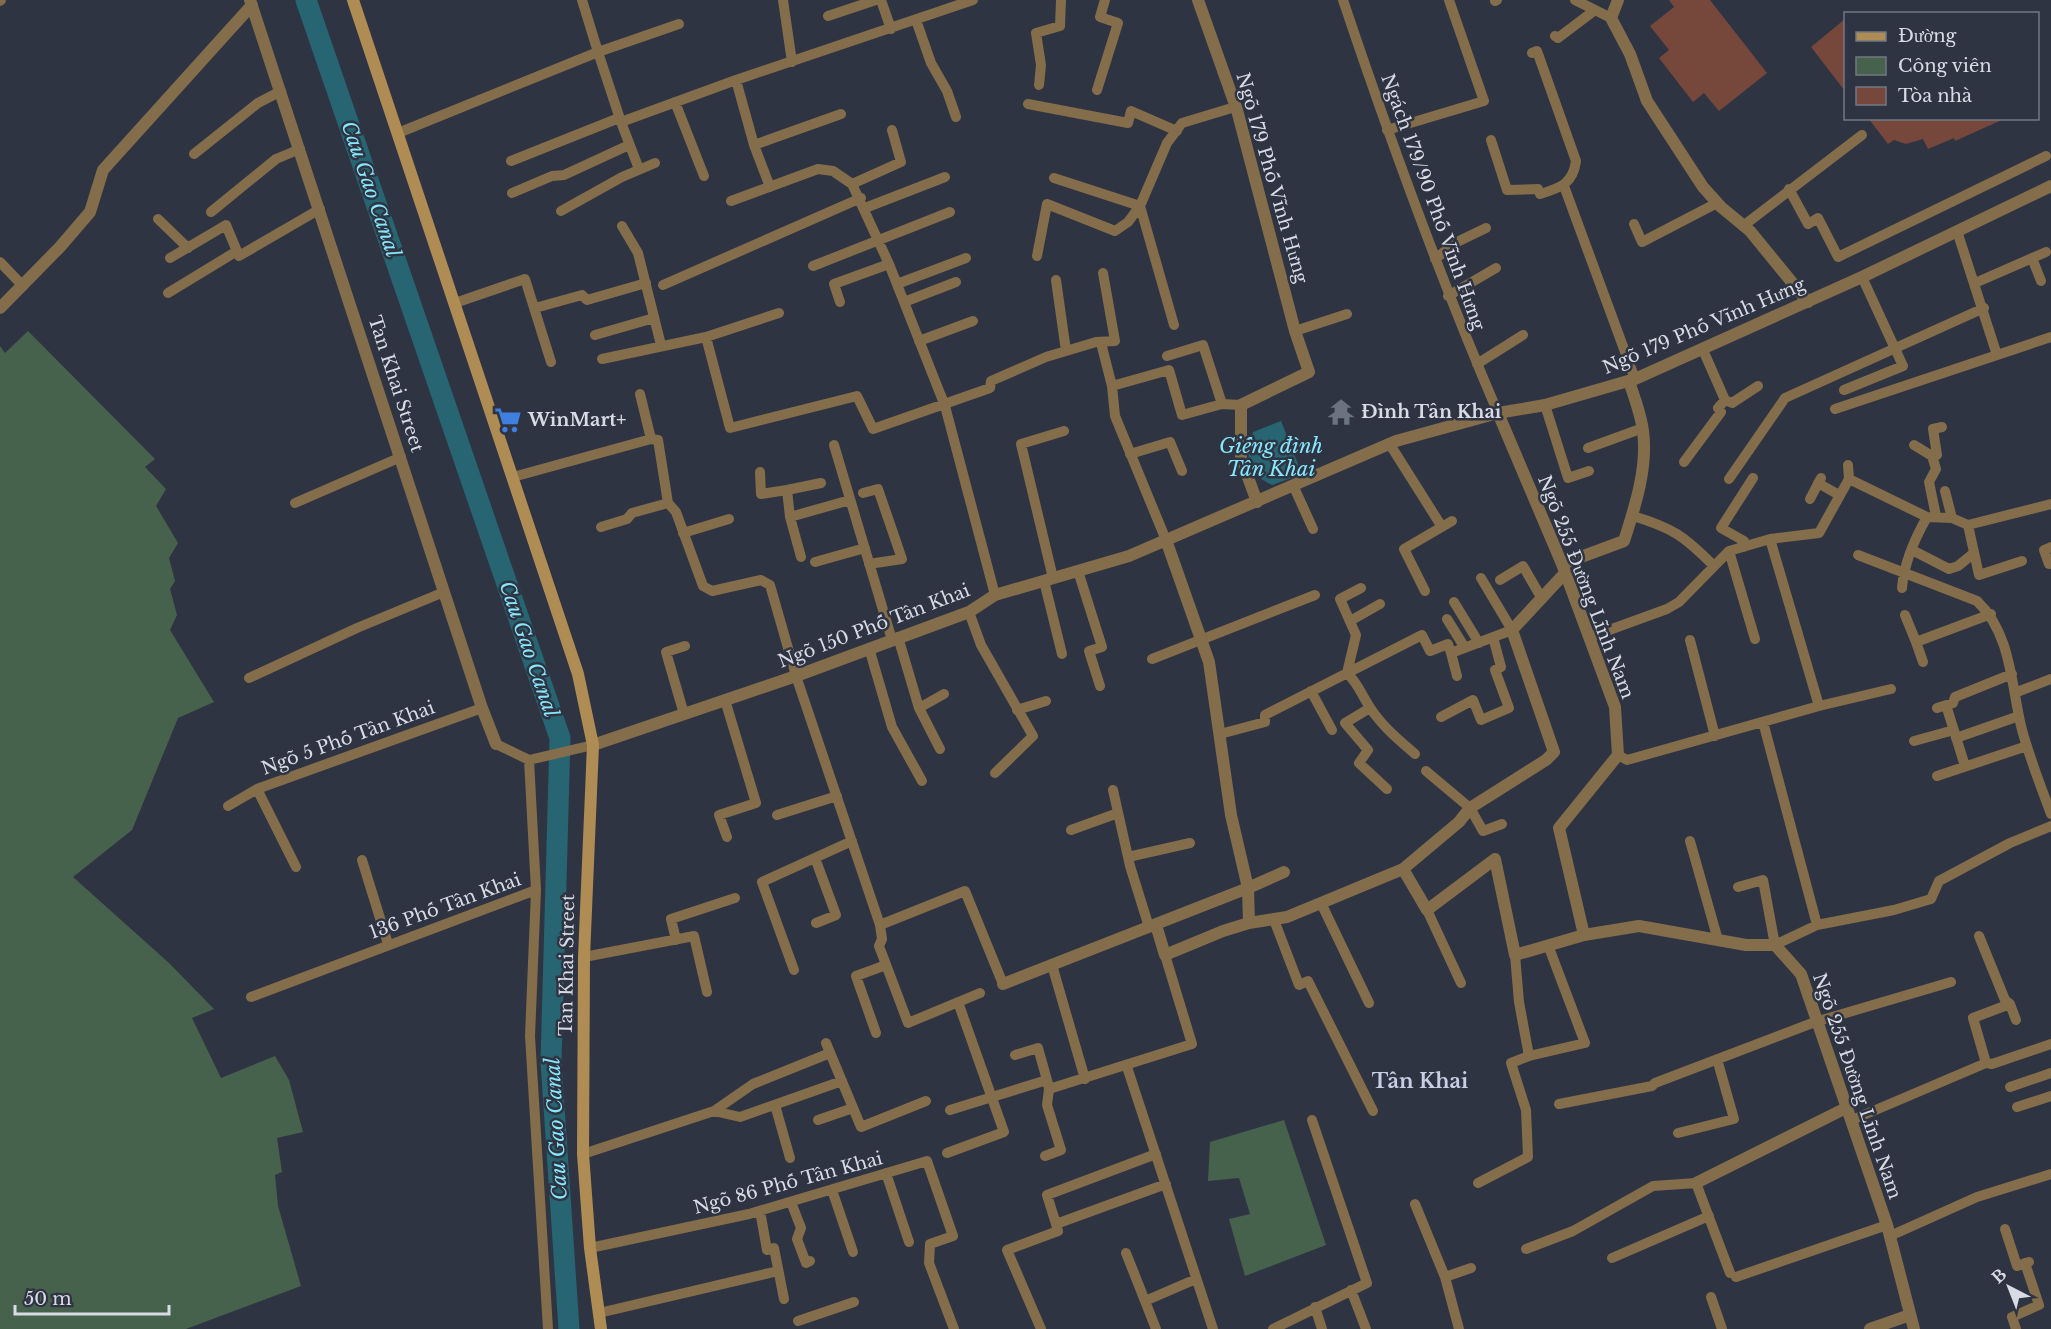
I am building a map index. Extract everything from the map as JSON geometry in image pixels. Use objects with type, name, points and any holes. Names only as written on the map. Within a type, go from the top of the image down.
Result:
[{"type":"street","name":"Tan Khai Street","points":[[353,0],[578,674],[593,745],[584,957],[583,1154],[590,1248],[601,1329]]},
{"type":"street","name":"Ngõ 179 Phố Vĩnh Hưng","points":[[1198,0],[1236,107],[1295,331],[1309,372],[1241,405]]},
{"type":"street","points":[[1618,0],[1611,18],[1630,54],[1647,101],[1703,187],[1743,226],[1808,302]]},
{"type":"street","name":"Tan Khai Street","points":[[251,3],[482,708],[496,744]]},
{"type":"street","points":[[0,308],[90,212],[103,170],[251,3]]},
{"type":"street","name":"Ngõ 179 Phố Vĩnh Hưng","points":[[1166,540],[1389,444],[1498,413],[1545,405],[1632,380],[1808,302],[2051,186]]},
{"type":"street","points":[[1152,926],[1165,955],[1249,923],[1274,920],[1403,869],[1459,822],[1470,808],[1554,752],[1512,630],[1542,598],[1564,569],[1624,542],[1645,455],[1643,428],[1632,380]]},
{"type":"street","points":[[1241,405],[1241,458],[1257,502]]},
{"type":"street","name":"Ngõ 255 Đường Lĩnh Nam","points":[[1498,413],[1564,569],[1615,707],[1618,755]]},
{"type":"street","points":[[1166,540],[1209,662],[1231,815],[1248,888],[1249,923]]},
{"type":"street","name":"Ngõ 150 Phố Tân Khai","points":[[593,745],[796,676],[969,612],[995,595],[1129,556],[1166,540]]},
{"type":"street","points":[[1584,935],[1559,828],[1618,755]]},
{"type":"street","points":[[1403,869],[1427,910],[1495,859],[1515,955],[1584,935],[1639,926],[1746,945],[1775,945]]},
{"type":"street","points":[[1003,984],[1284,872]]},
{"type":"street","name":"Ngõ 255 Đường Lĩnh Nam","points":[[1775,945],[1801,974],[1815,1022],[1889,1231],[1914,1329]]},
{"type":"street","points":[[1696,1183],[1849,1114]]},
{"type":"street","points":[[1870,1329],[1910,1315]]},
{"type":"lane","points":[[582,0],[620,120],[639,169]]},
{"type":"lane","points":[[783,0],[792,62]]},
{"type":"lane","points":[[828,16],[878,0],[891,29]]},
{"type":"lane","points":[[512,161],[620,120],[973,0]]},
{"type":"lane","points":[[1039,85],[1041,65],[1036,33],[1060,26],[1061,0]]},
{"type":"lane","points":[[1097,90],[1118,23],[1100,17],[1105,0]]},
{"type":"lane","name":"Ngách 179/90 Phố Vĩnh Hưng","points":[[1343,0],[1434,258],[1498,413]]},
{"type":"lane","points":[[1387,130],[1484,101],[1449,0]]},
{"type":"lane","points":[[1575,0],[1611,18]]},
{"type":"lane","points":[[1555,36],[1558,38],[1595,10]]},
{"type":"lane","points":[[916,20],[931,63],[947,91],[956,117]]},
{"type":"lane","points":[[398,133],[598,52],[679,24]]},
{"type":"lane","points":[[1491,140],[1508,190],[1538,189],[1540,194],[1564,186],[1575,172],[1576,161],[1537,51],[1532,54]]},
{"type":"lane","points":[[736,80],[754,145],[770,187]]},
{"type":"lane","points":[[194,154],[258,103],[281,91]]},
{"type":"lane","points":[[675,102],[704,176]]},
{"type":"lane","points":[[1028,104],[1128,123],[1131,111],[1177,131]]},
{"type":"lane","points":[[1037,256],[1047,204],[1115,231],[1128,222],[1140,206],[1167,143],[1182,123],[1236,107]]},
{"type":"lane","points":[[754,145],[841,114]]},
{"type":"lane","points":[[852,184],[901,162],[892,130]]},
{"type":"lane","points":[[1743,226],[1862,135]]},
{"type":"lane","points":[[512,193],[552,176],[564,175],[629,145]]},
{"type":"lane","points":[[211,212],[276,159],[300,149]]},
{"type":"lane","points":[[1789,189],[1808,225],[1818,218],[1838,257],[2046,156]]},
{"type":"lane","points":[[561,211],[639,169],[655,163]]},
{"type":"lane","points":[[731,201],[824,168],[841,175],[852,184],[879,240],[945,406],[995,595]]},
{"type":"lane","points":[[663,285],[863,203],[945,177]]},
{"type":"lane","points":[[1054,178],[1140,206]]},
{"type":"lane","points":[[1564,186],[1632,380]]},
{"type":"lane","points":[[1634,224],[1642,242],[1717,203]]},
{"type":"lane","points":[[1140,206],[1174,325]]},
{"type":"lane","points":[[170,258],[226,225],[239,256],[320,209]]},
{"type":"lane","points":[[813,266],[950,212]]},
{"type":"lane","points":[[158,219],[188,248]]},
{"type":"lane","points":[[622,226],[638,253],[661,345]]},
{"type":"lane","points":[[1434,258],[1457,242],[1486,228]]},
{"type":"lane","points":[[1957,231],[1984,308],[1997,355]]},
{"type":"lane","points":[[168,293],[237,251]]},
{"type":"lane","points":[[1975,283],[2046,252]]},
{"type":"lane","points":[[897,284],[966,258]]},
{"type":"lane","points":[[2032,258],[2041,281]]},
{"type":"lane","points":[[0,262],[23,286]]},
{"type":"lane","points":[[840,302],[834,284],[889,264]]},
{"type":"lane","points":[[1449,296],[1496,268]]},
{"type":"lane","points":[[706,337],[730,428],[857,396],[868,431],[945,406],[990,388],[991,381],[1066,351],[1096,342],[1115,341],[1103,273]]},
{"type":"lane","points":[[1844,390],[1904,366],[1862,276]]},
{"type":"lane","points":[[455,303],[525,279],[551,362]]},
{"type":"lane","points":[[1056,280],[1066,351]]},
{"type":"lane","points":[[904,302],[956,282]]},
{"type":"lane","points":[[535,308],[582,295],[588,300],[646,283]]},
{"type":"lane","points":[[1729,479],[1785,398],[1984,308]]},
{"type":"lane","points":[[602,359],[706,337],[779,313]]},
{"type":"lane","points":[[1295,331],[1347,314]]},
{"type":"lane","points":[[595,335],[654,318]]},
{"type":"lane","points":[[919,340],[973,321]]},
{"type":"lane","points":[[1477,364],[1523,335]]},
{"type":"lane","points":[[1835,409],[2051,337]]},
{"type":"lane","points":[[1101,343],[1112,386],[1115,416],[1166,540]]},
{"type":"lane","points":[[1167,356],[1203,345],[1222,404]]},
{"type":"lane","points":[[1702,350],[1725,400],[1732,403],[1758,386]]},
{"type":"lane","points":[[1112,386],[1168,370],[1182,415],[1222,404],[1241,405]]},
{"type":"lane","points":[[640,394],[651,439]]},
{"type":"lane","points":[[1684,462],[1721,412],[1718,408],[1725,400]]},
{"type":"lane","points":[[1545,405],[1568,478],[1589,471]]},
{"type":"lane","points":[[1932,456],[1937,455],[1933,429],[1942,427]]},
{"type":"lane","points":[[1588,448],[1643,428]]},
{"type":"lane","points":[[1062,654],[1022,444],[1064,431]]},
{"type":"lane","points":[[513,477],[651,439],[659,443],[668,503],[676,512],[703,586],[707,590],[761,580],[770,585],[796,676],[880,926],[882,939],[879,946],[908,1023],[980,993]]},
{"type":"lane","points":[[1130,454],[1170,442],[1182,471]]},
{"type":"lane","points":[[1389,444],[1442,527]]},
{"type":"lane","points":[[834,445],[869,564],[919,708],[940,749]]},
{"type":"lane","points":[[1902,588],[1903,572],[1931,516],[1929,482],[1936,469],[1932,456],[1914,445]]},
{"type":"lane","points":[[295,502],[400,457]]},
{"type":"lane","points":[[1590,637],[1667,609],[1679,602],[1729,551],[1770,539],[1819,533],[1849,479],[1848,465]]},
{"type":"lane","points":[[760,471],[761,494],[820,483]]},
{"type":"lane","points":[[1744,547],[1744,541],[1721,528],[1753,478]]},
{"type":"lane","points":[[1849,479],[1931,516],[1952,518],[1968,525],[2051,504]]},
{"type":"lane","points":[[1810,499],[1819,481],[1839,495]]},
{"type":"lane","points":[[1293,485],[1313,528]]},
{"type":"lane","points":[[863,493],[878,489],[902,559],[869,564]]},
{"type":"lane","points":[[787,490],[790,517],[801,557]]},
{"type":"lane","points":[[1945,491],[1952,518]]},
{"type":"lane","points":[[790,517],[850,500]]},
{"type":"lane","points":[[601,527],[627,519],[633,513],[668,503]]},
{"type":"lane","points":[[1632,516],[1666,526],[1685,537],[1714,566]]},
{"type":"lane","points":[[683,533],[729,519]]},
{"type":"lane","points":[[1425,591],[1404,549],[1452,521]]},
{"type":"lane","points":[[1968,525],[1979,575],[2022,561]]},
{"type":"lane","points":[[1770,539],[1819,706]]},
{"type":"lane","points":[[2049,564],[2044,550],[2051,547]]},
{"type":"lane","points":[[815,562],[865,548]]},
{"type":"lane","points":[[1912,550],[1949,569],[1958,566],[1974,553]]},
{"type":"lane","points":[[1729,551],[1755,639]]},
{"type":"lane","points":[[1858,555],[1977,601],[1991,614],[2017,692],[2019,716],[2027,746],[2051,814]]},
{"type":"lane","points":[[1500,580],[1523,566],[1542,598]]},
{"type":"lane","points":[[1078,571],[1102,647],[1089,651],[1100,686]]},
{"type":"lane","points":[[1451,653],[1512,630],[1481,578]]},
{"type":"lane","points":[[1347,673],[1356,635],[1340,599],[1361,588]]},
{"type":"lane","points":[[249,678],[357,628],[444,592]]},
{"type":"lane","points":[[1152,659],[1200,638],[1314,596]]},
{"type":"lane","points":[[1454,602],[1479,643]]},
{"type":"lane","points":[[1350,621],[1380,604]]},
{"type":"lane","points":[[969,612],[981,645],[1033,736],[995,773]]},
{"type":"lane","points":[[1916,642],[1991,614]]},
{"type":"lane","points":[[1905,615],[1923,662]]},
{"type":"lane","points":[[1447,619],[1465,648]]},
{"type":"lane","points":[[1220,734],[1265,722],[1265,715],[1422,634],[1431,651],[1448,644],[1457,676]]},
{"type":"lane","points":[[1441,717],[1473,700],[1481,720],[1509,708],[1495,670],[1501,667],[1493,638]]},
{"type":"lane","points":[[1690,640],[1715,736]]},
{"type":"lane","points":[[684,714],[666,652],[685,646]]},
{"type":"lane","points":[[869,648],[892,727],[922,781]]},
{"type":"lane","points":[[1347,673],[1355,681],[1370,708],[1388,730],[1415,754]]},
{"type":"lane","points":[[1965,766],[1955,734],[1942,707],[1953,703],[1955,697],[2012,674]]},
{"type":"lane","points":[[2017,692],[2051,679]]},
{"type":"lane","points":[[1618,755],[1627,760],[1819,706],[1891,689]]},
{"type":"lane","points":[[1311,691],[1332,730]]},
{"type":"lane","points":[[919,708],[944,694]]},
{"type":"lane","points":[[725,700],[756,803],[719,815],[727,837]]},
{"type":"lane","points":[[1017,710],[1046,701]]},
{"type":"lane","name":"Ngõ 5 Phố Tân Khai","points":[[228,806],[257,789],[482,708]]},
{"type":"lane","points":[[1370,708],[1345,723],[1368,750],[1359,763],[1387,789]]},
{"type":"lane","points":[[1914,741],[1955,734],[2019,716]]},
{"type":"lane","points":[[1763,722],[1817,925]]},
{"type":"lane","name":"Tan Khai Street","points":[[496,744],[534,759],[536,890],[530,1036],[548,1329]]},
{"type":"lane","points":[[534,759],[593,745]]},
{"type":"lane","points":[[1937,776],[2027,746]]},
{"type":"lane","points":[[1426,771],[1470,808],[1483,831],[1502,824]]},
{"type":"lane","points":[[257,789],[296,867]]},
{"type":"lane","points":[[1113,790],[1128,857],[1152,926]]},
{"type":"lane","points":[[777,814],[837,796]]},
{"type":"lane","points":[[1071,830],[1118,813]]},
{"type":"lane","points":[[1738,887],[1763,880],[1775,945],[1817,925],[1894,910],[1931,899],[1939,881],[2010,843],[2051,826]]},
{"type":"lane","points":[[794,970],[762,882],[852,841]]},
{"type":"lane","points":[[1690,841],[1718,940]]},
{"type":"lane","points":[[1128,857],[1190,843]]},
{"type":"lane","points":[[815,858],[836,915],[816,923]]},
{"type":"lane","points":[[362,860],[388,944]]},
{"type":"lane","name":"136 Phố Tân Khai","points":[[251,997],[536,890]]},
{"type":"lane","points":[[880,926],[965,891],[1003,984]]},
{"type":"lane","points":[[676,940],[671,919],[735,898]]},
{"type":"lane","points":[[1321,903],[1369,1003]]},
{"type":"lane","points":[[1427,910],[1461,983]]},
{"type":"lane","points":[[1274,920],[1299,985],[1308,981],[1373,1111]]},
{"type":"lane","points":[[584,957],[694,936],[707,992]]},
{"type":"lane","points":[[1979,936],[2005,1000],[2010,1004],[2016,1020]]},
{"type":"lane","points":[[1478,1183],[1528,1157],[1526,1110],[1511,1063],[1529,1056],[1585,1043],[1548,945]]},
{"type":"lane","points":[[950,1110],[1048,1084],[1085,1079],[1192,1044],[1165,955]]},
{"type":"lane","points":[[1515,955],[1519,1002],[1529,1056]]},
{"type":"lane","points":[[876,1033],[856,976],[886,965]]},
{"type":"lane","points":[[1052,965],[1085,1079]]},
{"type":"lane","points":[[1558,1104],[1652,1086],[1815,1022],[1951,982]]},
{"type":"lane","points":[[947,1154],[1004,1132],[958,1002]]},
{"type":"lane","points":[[1986,1064],[1972,1018],[2010,1004]]},
{"type":"lane","points":[[1849,1114],[1986,1064],[2051,1044]]},
{"type":"lane","points":[[583,1154],[714,1111],[753,1084],[828,1048],[861,1127],[926,1101]]},
{"type":"lane","points":[[1015,1055],[1038,1048],[1048,1084],[1047,1104],[1061,1150],[1045,1156]]},
{"type":"lane","points":[[1678,1133],[1734,1119],[1717,1059]]},
{"type":"lane","points":[[1127,1066],[1213,1329]]},
{"type":"lane","points":[[2010,1087],[2051,1073]]},
{"type":"lane","points":[[714,1111],[740,1117],[842,1081]]},
{"type":"lane","points":[[2017,1107],[2051,1096]]},
{"type":"lane","points":[[775,1105],[790,1158]]},
{"type":"lane","points":[[818,1120],[853,1108]]},
{"type":"lane","points":[[1273,1329],[1367,1282],[1312,1120]]},
{"type":"lane","points":[[1041,1329],[1007,1250],[1058,1231],[1047,1195],[1156,1154]]},
{"type":"lane","name":"Ngõ 86 Phố Tân Khai","points":[[590,1248],[760,1211],[927,1161],[953,1236],[930,1244],[929,1263],[954,1329]]},
{"type":"lane","points":[[885,1173],[909,1242]]},
{"type":"lane","points":[[1526,1249],[1573,1231],[1653,1186],[1696,1183],[1733,1275],[1889,1231],[1977,1197],[2051,1174]]},
{"type":"lane","points":[[1056,1224],[1166,1184]]},
{"type":"lane","points":[[831,1190],[853,1252]]},
{"type":"lane","points":[[791,1202],[801,1228],[796,1239],[806,1263],[810,1260]]},
{"type":"lane","points":[[1415,1204],[1445,1277],[1459,1329]]},
{"type":"lane","points":[[760,1211],[767,1250],[774,1248],[784,1299]]},
{"type":"lane","points":[[1612,1258],[1709,1216]]},
{"type":"lane","points":[[2005,1229],[2016,1266],[2027,1262],[2039,1305],[2012,1317],[2016,1329]]},
{"type":"lane","points":[[1126,1253],[1156,1329]]},
{"type":"lane","points":[[1445,1277],[1470,1268]]},
{"type":"lane","points":[[599,1313],[778,1271]]},
{"type":"lane","points":[[1145,1301],[1196,1279]]},
{"type":"lane","points":[[1351,1290],[1366,1329]]},
{"type":"lane","points":[[1711,1297],[1722,1329]]},
{"type":"lane","points":[[798,1321],[854,1302]]},
{"type":"lane","points":[[1315,1307],[1322,1329]]},
{"type":"lane","points":[[811,1317],[815,1329]]},
{"type":"green space","points":[[28,331],[155,459],[145,467],[166,489],[156,506],[178,543],[169,558],[175,581],[170,589],[177,615],[170,630],[214,702],[178,718],[132,830],[73,877],[169,963],[214,1009],[192,1018],[221,1078],[275,1056],[289,1080],[303,1132],[277,1138],[282,1172],[275,1175],[278,1206],[301,1286],[186,1329],[0,1329],[0,346],[5,353]]},
{"type":"green space","points":[[1284,1120],[1326,1245],[1245,1276],[1229,1219],[1250,1214],[1239,1178],[1208,1181],[1210,1142]]},
{"type":"water","name":"Giếng đình Tân Khai","points":[[1281,421],[1302,474],[1272,485],[1256,475],[1252,469],[1249,464],[1249,450],[1253,432]]},
{"type":"building","points":[[1669,0],[1710,0],[1767,73],[1719,111],[1704,93],[1693,102],[1659,58],[1669,50],[1650,26],[1674,7]]},
{"type":"building","points":[[1844,20],[1844,90],[1811,47]]},
{"type":"building","points":[[1870,120],[2002,120],[1955,141],[1954,138],[1928,149],[1923,139],[1906,144],[1894,140],[1888,144]]},
{"type":"waterway","name":"Cau Gao Canal","points":[[306,0],[560,738],[551,1062],[569,1329]]},
{"type":"place","name":"Đình Tân Khai","points":[[1341,412]]},
{"type":"place","name":"WinMart+","points":[[508,420]]},
{"type":"district","name":"Tân Khai","points":[[1420,1081]]}]
